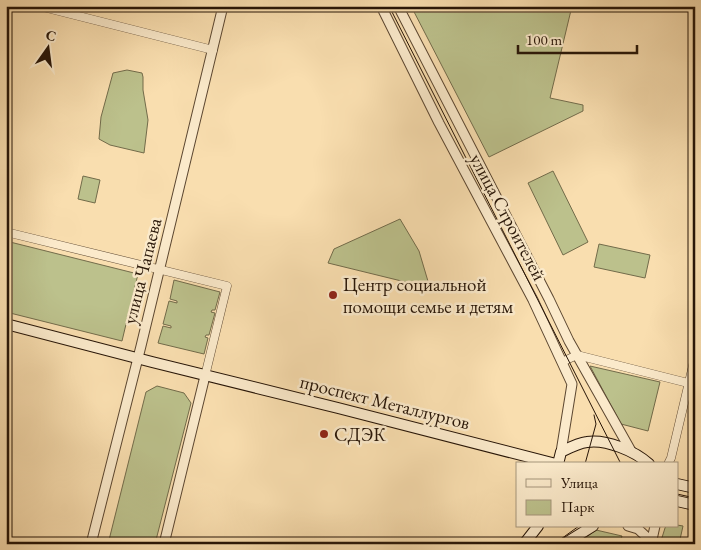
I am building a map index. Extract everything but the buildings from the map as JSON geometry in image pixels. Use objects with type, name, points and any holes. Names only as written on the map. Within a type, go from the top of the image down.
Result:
[{"type":"main road","name":"проспект Металлургов","points":[[6,324],[549,462]]},
{"type":"main road","points":[[561,452],[574,445],[588,442],[609,444],[631,451],[646,462]]},
{"type":"main road","name":"проспект Металлургов","points":[[558,462],[561,452]]},
{"type":"main road","points":[[678,484],[695,488]]},
{"type":"main road","points":[[678,501],[695,505]]},
{"type":"main road","points":[[524,544],[536,528]]},
{"type":"main road","points":[[564,544],[590,528]]},
{"type":"street","points":[[39,6],[213,50]]},
{"type":"street","name":"улица Чапаева","points":[[91,544],[223,6]]},
{"type":"street","name":"улица Строителей","points":[[381,6],[533,300],[572,384],[561,452]]},
{"type":"street","name":"улица Строителей","points":[[398,6],[549,299],[568,341],[631,451]]},
{"type":"street","points":[[6,232],[227,286],[164,544]]},
{"type":"street","points":[[562,362],[577,355],[688,382]]},
{"type":"street","points":[[669,462],[695,357]]},
{"type":"street","points":[[635,528],[652,543]]},
{"type":"street","points":[[652,543],[655,528]]},
{"type":"green space","points":[[411,6],[572,6],[550,98],[583,105],[583,111],[489,157]]},
{"type":"green space","points":[[127,70],[142,73],[143,77],[143,90],[148,120],[144,153],[110,145],[99,139],[101,117],[113,73]]},
{"type":"green space","points":[[553,171],[588,242],[563,255],[528,183]]},
{"type":"green space","points":[[83,176],[100,180],[95,203],[78,199]]},
{"type":"green space","points":[[400,219],[419,251],[430,288],[328,263],[334,249]]},
{"type":"green space","points":[[6,241],[138,274],[122,341],[6,312]]},
{"type":"green space","points":[[599,244],[650,255],[645,278],[594,267]]},
{"type":"green space","points":[[174,280],[220,292],[215,310],[211,312],[215,313],[209,335],[205,337],[208,338],[204,354],[158,343],[163,326],[171,328],[171,326],[163,324],[169,301],[177,303],[177,301],[170,299]]},
{"type":"green space","points":[[590,366],[660,382],[648,431],[621,424]]},
{"type":"green space","points":[[157,386],[184,393],[191,403],[155,544],[108,544],[146,392]]},
{"type":"green space","points":[[683,526],[679,544],[660,544],[665,528]]},
{"type":"green space","points":[[596,530],[622,536],[620,544],[577,544]]},
{"type":"tram line","points":[[389,6],[620,462]]},
{"type":"tram line","points":[[586,462],[596,424],[594,415]]},
{"type":"tram line","points":[[678,494],[695,498]]},
{"type":"tram line","points":[[554,544],[576,528]]},
{"type":"place","name":"Центр социальной помощи семье и детям","points":[[333,295]]},
{"type":"place","name":"СДЭК","points":[[324,434]]}]
